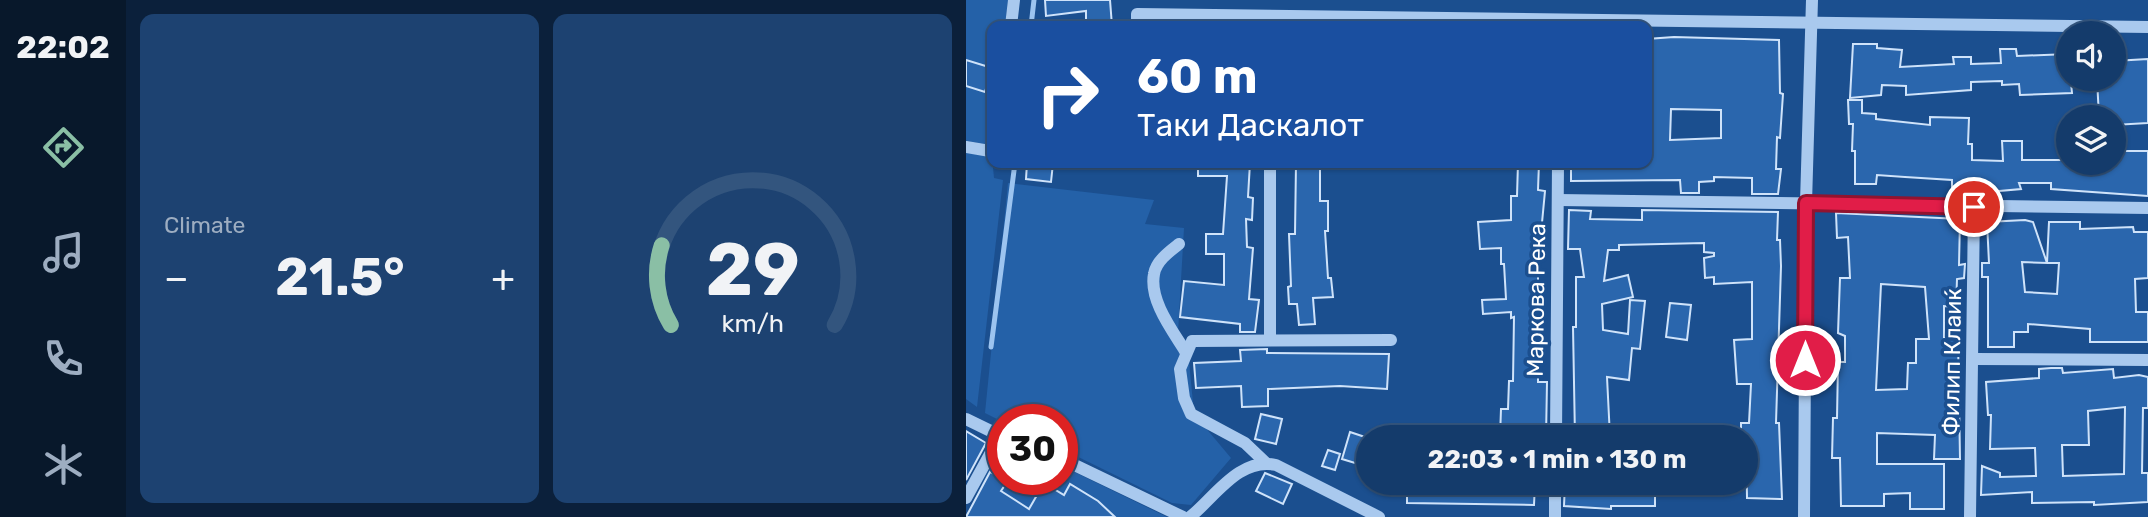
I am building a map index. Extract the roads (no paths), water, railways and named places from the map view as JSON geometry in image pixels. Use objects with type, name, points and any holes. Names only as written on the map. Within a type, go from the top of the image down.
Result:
[{"type":"street","points":[[1012,21],[1014,0]]},
{"type":"street","points":[[1804,517],[1806,203],[1812,0]]},
{"type":"street","points":[[1137,20],[1414,21]]},
{"type":"street","points":[[1652,22],[2148,27]]},
{"type":"street","points":[[966,147],[987,150]]},
{"type":"street","points":[[1270,168],[1270,339]]},
{"type":"street","name":"Маркова Река","points":[[1556,425],[1558,168]]},
{"type":"street","points":[[1558,200],[2148,208]]},
{"type":"street","name":"Филип Клаиќ","points":[[1970,517],[1974,207]]},
{"type":"street","points":[[1179,244],[1165,255],[1154,273],[1158,302],[1185,351]]},
{"type":"street","points":[[1379,517],[1288,470],[1266,463],[1245,443],[1191,414],[1184,398],[1180,369],[1185,351],[1192,341],[1391,340]]},
{"type":"street","points":[[1974,359],[2148,360]]},
{"type":"street","points":[[966,419],[987,430]]},
{"type":"street","points":[[966,498],[987,461]]},
{"type":"street","points":[[1190,517],[1210,501],[1229,480],[1251,466],[1266,463]]},
{"type":"street","points":[[1078,467],[1182,517]]},
{"type":"street","points":[[1555,495],[1555,517]]},
{"type":"waterway","points":[[1032,21],[1034,0]]},
{"type":"waterway","points":[[991,347],[1014,168]]}]
